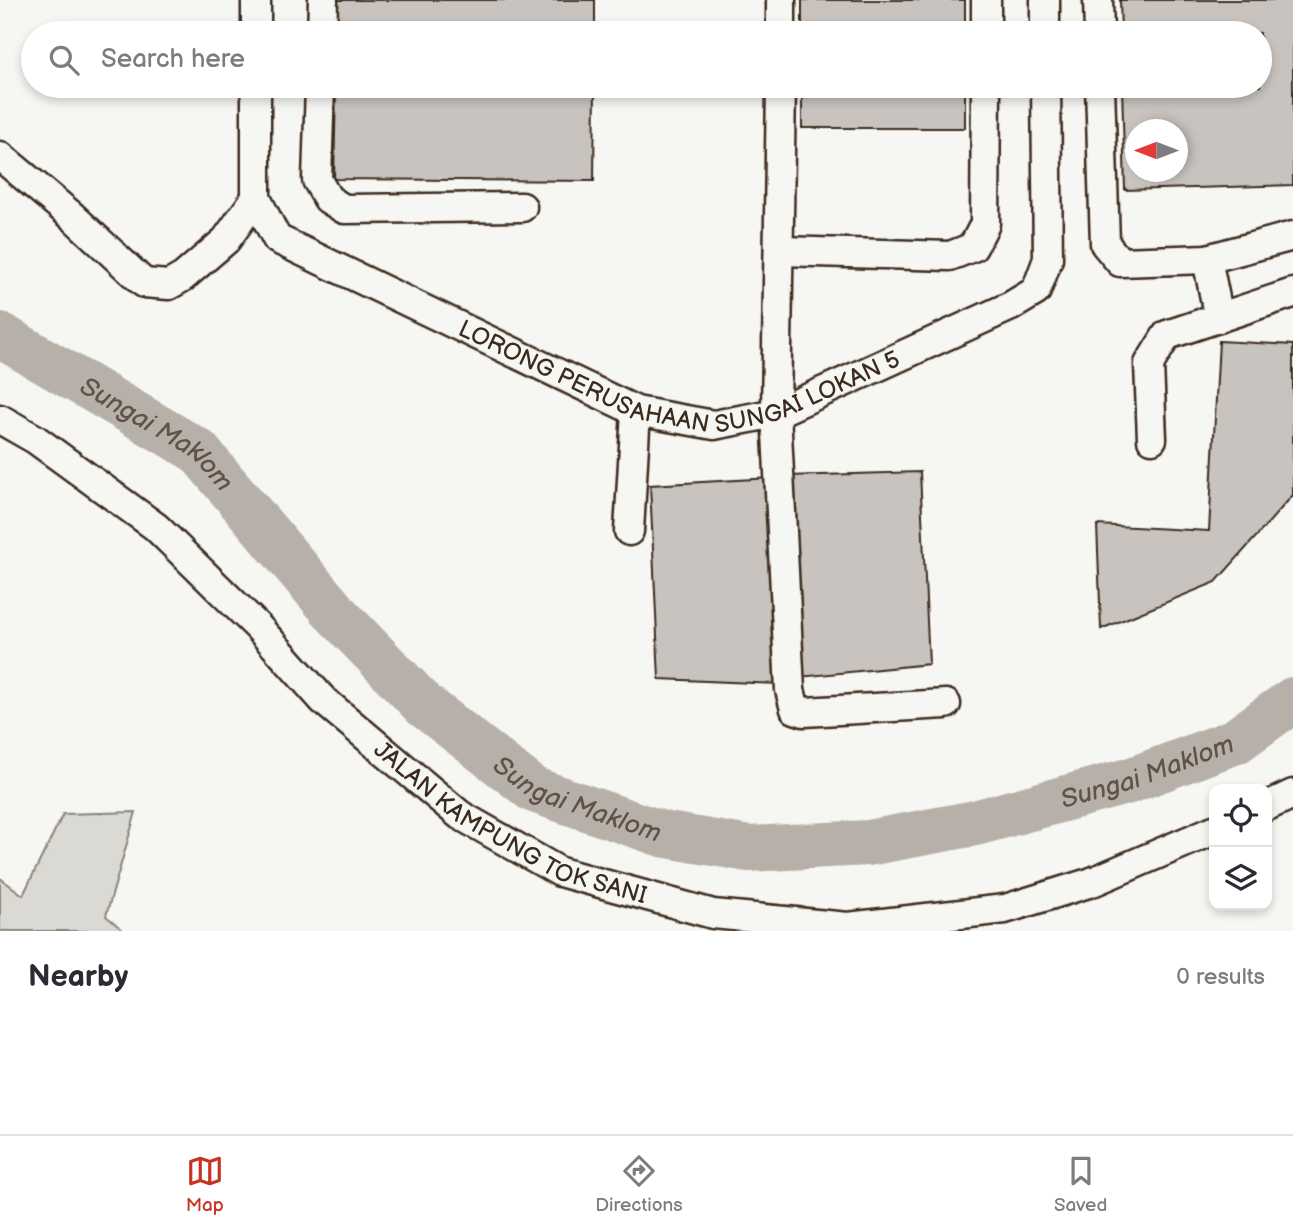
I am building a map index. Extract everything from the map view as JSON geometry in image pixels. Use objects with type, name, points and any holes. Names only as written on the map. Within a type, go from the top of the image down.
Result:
[{"type":"street","points":[[256,0],[256,21]]},
{"type":"street","points":[[322,21],[323,0]]},
{"type":"street","points":[[781,21],[782,0]]},
{"type":"street","points":[[986,0],[986,21]]},
{"type":"street","points":[[1045,0],[1045,21]]},
{"type":"street","points":[[1098,0],[1099,21]]},
{"type":"street","name":"LORONG PERUSAHAAN SUNGAI LOKAN 5","points":[[256,98],[256,198],[277,239],[636,411],[714,425],[776,414],[999,312],[1036,291],[1048,259],[1046,98]]},
{"type":"street","points":[[320,98],[317,180],[328,199],[344,209],[522,207]]},
{"type":"street","points":[[781,98],[776,414],[790,690],[794,709],[804,712],[946,704]]},
{"type":"street","points":[[780,251],[950,256],[973,247],[985,224],[986,98]]},
{"type":"street","points":[[1100,98],[1105,244],[1120,262],[1207,260],[1293,236]]},
{"type":"street","points":[[0,156],[72,216],[144,284],[169,285],[183,277],[226,240],[256,198]]},
{"type":"street","points":[[1207,260],[1219,318]]},
{"type":"street","points":[[1152,439],[1149,364],[1167,335],[1293,293]]},
{"type":"street","points":[[628,531],[636,411]]},
{"type":"street","name":"JALAN KAMPUNG TOK SANI","points":[[0,419],[35,439],[156,527],[258,626],[323,701],[460,815],[560,872],[713,914],[848,927],[1005,909],[1092,882],[1209,832]]},
{"type":"street","points":[[1272,804],[1293,794]]},
{"type":"shaded area","points":[[136,812],[106,916],[124,931],[0,931],[0,878],[23,895],[63,814]]},
{"type":"building","points":[[338,0],[595,0],[595,21],[337,21]]},
{"type":"building","points":[[802,0],[965,0],[965,21],[802,21]]},
{"type":"building","points":[[1120,0],[1293,0],[1293,185],[1125,190],[1122,98],[1272,98],[1272,21],[1121,21]]},
{"type":"building","points":[[336,98],[595,98],[594,181],[334,179]]},
{"type":"building","points":[[802,98],[965,98],[965,128],[802,128]]},
{"type":"building","points":[[1219,341],[1293,345],[1293,495],[1216,582],[1101,629],[1097,525],[1209,531]]},
{"type":"building","points":[[920,472],[929,664],[800,677],[788,476]]},
{"type":"building","points":[[772,478],[781,684],[659,679],[650,485]]},
{"type":"waterway","name":"Sungai Maklom","points":[[0,335],[198,451],[337,615],[424,705],[534,790],[662,834],[749,849],[868,843],[975,823],[1129,781],[1236,741],[1293,700]]}]
